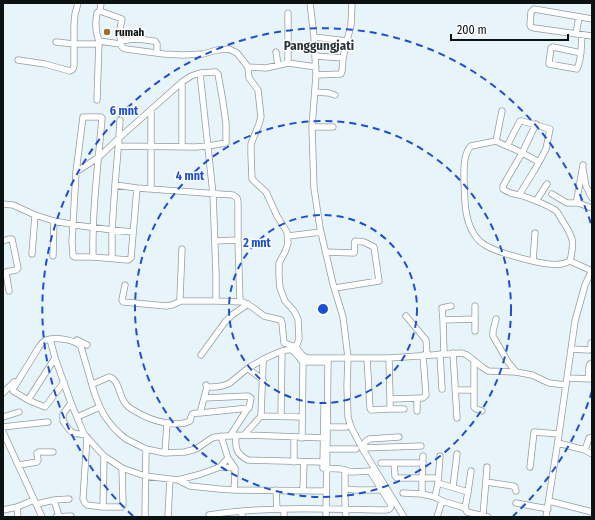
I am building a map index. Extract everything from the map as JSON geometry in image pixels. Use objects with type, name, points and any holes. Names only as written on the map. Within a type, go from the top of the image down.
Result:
[{"type":"street","points":[[18,60],[45,64],[70,71],[73,69],[74,25],[78,3]]},
{"type":"street","points":[[97,100],[99,43],[95,25],[97,13],[100,11],[101,3]]},
{"type":"street","points":[[310,3],[316,67],[312,127],[314,188],[321,232],[343,317],[348,358],[348,417],[351,427],[404,517]]},
{"type":"street","points":[[316,75],[341,74],[342,72],[343,58],[351,25],[352,3]]},
{"type":"street","points":[[592,19],[533,10],[531,12],[530,25],[531,27],[592,36]]},
{"type":"street","points":[[100,11],[122,19],[119,34],[123,48],[176,54],[198,54],[229,49],[237,52],[248,67],[249,78],[258,90],[261,117],[251,144],[250,154],[252,179],[266,192],[277,216],[287,232],[288,247],[278,266],[280,288],[283,296],[298,319],[298,339],[296,347]]},
{"type":"street","points":[[288,13],[288,63]]},
{"type":"street","points":[[579,17],[581,52],[578,68],[548,63],[551,48],[553,47],[581,52]]},
{"type":"street","points":[[314,37],[347,41]]},
{"type":"street","points":[[56,42],[74,44],[121,42],[138,39],[155,41],[157,44],[157,52]]},
{"type":"street","points":[[276,52],[278,65]]},
{"type":"street","points":[[315,56],[343,58]]},
{"type":"street","points":[[248,67],[266,68],[288,63],[316,67]]},
{"type":"street","points":[[76,172],[99,156],[182,82],[191,76],[200,73],[216,72],[218,74],[226,123],[226,143],[208,146],[182,147],[119,146]]},
{"type":"street","points":[[200,73],[213,194],[216,301]]},
{"type":"street","points":[[182,82],[182,147]]},
{"type":"street","points":[[315,92],[335,95]]},
{"type":"street","points":[[151,110],[151,189]]},
{"type":"street","points":[[496,141],[502,111]]},
{"type":"street","points":[[93,257],[102,118],[83,117],[76,172],[72,242],[73,256],[128,260],[131,258],[137,188]]},
{"type":"street","points":[[112,258],[112,230],[120,120]]},
{"type":"street","points":[[507,146],[520,122],[523,121],[536,124],[550,129],[546,149],[534,172],[519,195]]},
{"type":"street","points":[[536,124],[522,153],[503,186],[504,190],[510,193],[536,201],[555,210],[570,233],[573,242],[570,261]]},
{"type":"street","points":[[312,127],[332,126]]},
{"type":"street","points":[[539,162],[496,141],[471,146],[468,149],[464,168],[464,201],[467,217],[474,235],[485,245],[512,256],[533,261],[556,265],[564,264],[570,261],[592,270],[585,285],[575,321],[546,517]]},
{"type":"street","points":[[578,203],[576,199],[583,165],[586,186],[592,198]]},
{"type":"street","points":[[536,201],[547,184]]},
{"type":"street","points":[[115,185],[233,195],[237,198],[240,302]]},
{"type":"street","points":[[552,194],[567,203],[578,203],[592,208]]},
{"type":"street","points":[[3,204],[13,205],[35,215],[54,221],[133,232]]},
{"type":"street","points":[[32,254],[35,215]]},
{"type":"street","points":[[53,256],[54,221]]},
{"type":"street","points":[[288,236],[321,232]]},
{"type":"street","points":[[533,261],[536,233]]},
{"type":"street","points":[[3,241],[9,238],[12,239],[18,268],[16,270],[6,272],[9,291]]},
{"type":"street","points":[[215,241],[238,240]]},
{"type":"street","points":[[326,252],[354,253],[354,244],[356,241],[364,242],[374,247],[380,279],[379,281],[335,288]]},
{"type":"street","points":[[181,301],[182,249]]},
{"type":"street","points":[[125,285],[122,300],[123,302],[166,306],[181,301],[240,302],[248,304],[264,316],[281,320],[284,343],[296,347],[302,355],[307,358],[390,358],[459,353],[464,354],[488,371],[532,374],[549,383],[566,386]]},
{"type":"street","points":[[201,355],[225,322],[248,304]]},
{"type":"street","points":[[442,388],[442,308],[451,306]]},
{"type":"street","points":[[475,306],[475,331]]},
{"type":"street","points":[[390,399],[417,398],[424,397],[426,394],[426,340],[406,316]]},
{"type":"street","points":[[496,318],[493,331],[495,340],[508,362],[516,372]]},
{"type":"street","points":[[443,320],[475,319]]},
{"type":"street","points":[[3,393],[11,385],[40,339],[48,336],[68,336],[87,345]]},
{"type":"street","points":[[50,339],[71,404],[85,435],[104,456],[122,468],[145,476],[178,480],[190,486],[234,490],[324,491]]},
{"type":"street","points":[[64,382],[45,407],[28,400],[16,393],[13,389],[41,344],[50,339],[61,339],[73,341],[80,345],[100,407],[112,426],[126,440],[146,449],[165,453],[185,452],[200,446],[212,438],[222,436],[244,435],[325,438]]},
{"type":"street","points":[[570,349],[589,350],[591,343]]},
{"type":"street","points":[[200,413],[207,386],[217,387],[226,385],[248,368],[264,359],[282,351],[291,350],[302,362],[302,438]]},
{"type":"street","points":[[281,416],[282,351]]},
{"type":"street","points":[[453,353],[457,418]]},
{"type":"street","points":[[28,400],[55,358]]},
{"type":"street","points":[[367,358],[371,410],[404,409]]},
{"type":"street","points":[[390,358],[390,409]]},
{"type":"street","points":[[244,435],[261,416],[264,359]]},
{"type":"street","points":[[474,361],[474,407],[482,411]]},
{"type":"street","points":[[302,362],[326,362]]},
{"type":"street","points":[[324,466],[327,449],[325,438],[327,427],[326,362]]},
{"type":"street","points":[[322,517],[324,509],[326,362]]},
{"type":"street","points":[[567,378],[590,379],[589,367],[592,363]]},
{"type":"street","points":[[250,370],[263,380]]},
{"type":"street","points":[[92,384],[109,377],[113,378],[124,402],[128,406],[147,418],[167,423],[182,424],[188,422],[190,421],[192,413],[248,408]]},
{"type":"street","points":[[455,390],[474,390]]},
{"type":"street","points":[[204,398],[250,396],[250,408],[248,408],[233,436],[236,448],[240,454],[248,460],[304,462],[351,472],[370,471],[391,506],[389,510],[277,509],[242,514],[209,515]]},
{"type":"street","points":[[417,398],[417,411]]},
{"type":"street","points":[[71,404],[63,414],[63,421],[72,433],[85,435]]},
{"type":"street","points":[[77,417],[100,407]]},
{"type":"street","points":[[3,417],[20,412]]},
{"type":"street","points":[[261,416],[302,417]]},
{"type":"street","points":[[3,427],[48,422]]},
{"type":"street","points":[[165,453],[167,423]]},
{"type":"street","points":[[327,427],[346,427]]},
{"type":"street","points":[[3,432],[42,517]]},
{"type":"street","points":[[530,467],[533,433],[559,434]]},
{"type":"street","points":[[85,435],[83,499],[86,505],[122,507],[122,468]]},
{"type":"street","points":[[222,436],[228,458],[235,468],[234,490]]},
{"type":"street","points":[[363,448],[365,442],[369,439],[399,437]]},
{"type":"street","points":[[294,438],[294,462]]},
{"type":"street","points":[[585,450],[589,438],[592,438]]},
{"type":"street","points":[[558,443],[585,450],[592,454]]},
{"type":"street","points":[[363,448],[421,446]]},
{"type":"street","points":[[146,449],[146,517]]},
{"type":"street","points":[[327,449],[356,449]]},
{"type":"street","points":[[19,465],[37,462],[37,453],[39,452],[53,452]]},
{"type":"street","points":[[454,487],[457,454]]},
{"type":"street","points":[[103,506],[104,456]]},
{"type":"street","points":[[422,494],[423,456]]},
{"type":"street","points":[[435,497],[440,456]]},
{"type":"street","points":[[220,467],[228,458]]},
{"type":"street","points":[[303,490],[304,462]]},
{"type":"street","points":[[381,463],[423,463]]},
{"type":"street","points":[[394,463],[395,476],[397,478],[422,478],[438,480],[468,492]]},
{"type":"street","points":[[178,480],[220,467],[235,468]]},
{"type":"street","points":[[403,493],[422,494],[435,497],[466,512],[486,517],[487,467]]},
{"type":"street","points":[[345,470],[346,517]]},
{"type":"street","points":[[466,512],[470,471]]},
{"type":"street","points":[[190,477],[190,486]]},
{"type":"street","points":[[168,517],[170,479]]},
{"type":"street","points":[[486,482],[513,486],[515,487],[516,491]]},
{"type":"street","points":[[346,489],[381,490]]},
{"type":"street","points":[[276,490],[277,509]]},
{"type":"street","points":[[3,510],[36,502],[69,498]]},
{"type":"street","points":[[54,500],[58,517],[71,516]]},
{"type":"street","points":[[438,517],[442,501]]},
{"type":"street","points":[[549,501],[592,512]]},
{"type":"street","points":[[516,503],[548,509]]},
{"type":"street","points":[[17,507],[18,517]]},
{"type":"street","points":[[284,509],[284,517]]},
{"type":"street","points":[[324,509],[326,517]]},
{"type":"place","name":"rumah","points":[[107,32]]},
{"type":"district","name":"Panggungjati","points":[[319,45]]}]
